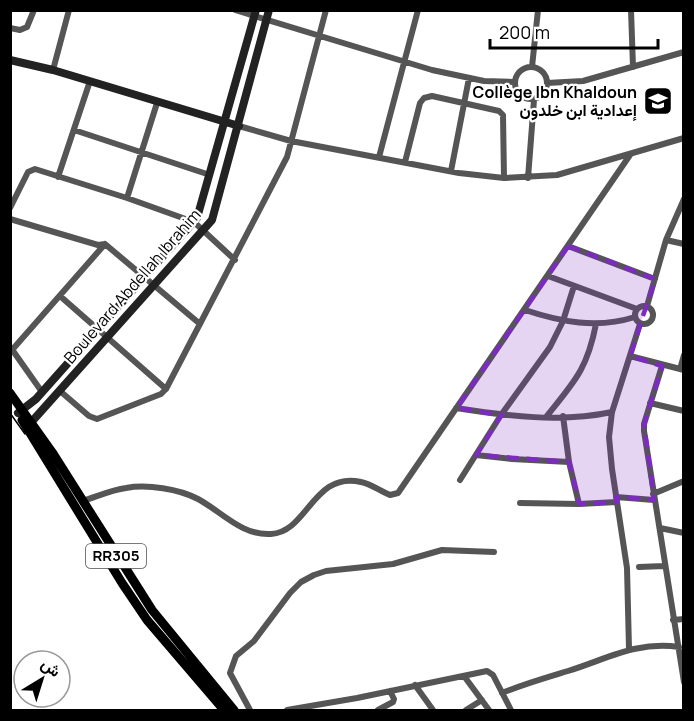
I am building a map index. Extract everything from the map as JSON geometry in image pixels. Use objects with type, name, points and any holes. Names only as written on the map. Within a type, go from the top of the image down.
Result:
[{"type":"main road","name":"RR305","points":[[10,393],[20,412],[82,501],[152,610],[234,711]]},
{"type":"main road","name":"RR305","points":[[10,403],[20,412]]},
{"type":"main road","name":"RR305","points":[[29,425],[122,583],[147,620],[224,711]]},
{"type":"street","points":[[10,28],[20,30],[27,27],[34,10]]},
{"type":"street","points":[[53,70],[69,10]]},
{"type":"street","points":[[235,10],[255,14],[319,37],[404,62],[484,81],[514,82]]},
{"type":"street","name":"Boulevard Abdellah Ibrahim","points":[[29,425],[212,220],[269,10]]},
{"type":"street","points":[[60,391],[89,416],[97,419],[161,394],[166,389],[279,176],[290,150],[327,10]]},
{"type":"street","points":[[379,157],[418,10]]},
{"type":"street","points":[[532,67],[538,10]]},
{"type":"street","points":[[631,10],[633,66]]},
{"type":"street","name":"Boulevard Abdellah Ibrahim","points":[[20,412],[42,392],[194,222],[210,175],[255,14]]},
{"type":"street","points":[[547,83],[583,81],[684,52]]},
{"type":"street","points":[[10,60],[53,70],[157,103],[291,141],[451,171],[504,178],[557,175],[684,138]]},
{"type":"street","points":[[532,67],[542,72],[547,83],[546,90],[534,100],[519,95],[514,82],[520,71],[532,67]]},
{"type":"street","points":[[451,171],[469,78]]},
{"type":"street","points":[[58,177],[90,81]]},
{"type":"street","points":[[405,162],[420,103],[424,98],[432,96],[499,111],[503,115],[504,178]]},
{"type":"street","points":[[528,178],[534,100]]},
{"type":"street","points":[[127,198],[157,103]]},
{"type":"street","points":[[74,130],[210,175]]},
{"type":"street","points":[[82,501],[126,488],[152,488],[197,499],[249,531],[271,534],[288,528],[314,498],[339,482],[364,483],[390,495],[398,493],[630,155]]},
{"type":"street","points":[[10,208],[28,172],[35,168],[194,222],[235,260]]},
{"type":"street","points":[[647,306],[666,240],[684,199]]},
{"type":"street","points":[[10,219],[98,245],[105,244],[201,324]]},
{"type":"street","points":[[666,240],[684,244]]},
{"type":"street","points":[[42,392],[11,349],[105,244]]},
{"type":"street","points":[[568,246],[655,279]]},
{"type":"street","points":[[548,276],[637,309],[647,306]]},
{"type":"street","points":[[460,480],[501,415],[550,347],[563,321],[573,286]]},
{"type":"street","points":[[60,296],[166,389]]},
{"type":"street","points":[[640,324],[646,324],[652,318],[652,312],[647,306]]},
{"type":"street","points":[[637,309],[635,317],[640,324]]},
{"type":"street","points":[[525,310],[563,321],[596,324],[635,317]]},
{"type":"street","points":[[546,417],[585,365],[596,324]]},
{"type":"street","points":[[629,649],[627,568],[609,437],[612,412],[640,324]]},
{"type":"street","points":[[630,356],[682,370],[684,356]]},
{"type":"street","points":[[662,366],[644,424],[644,431],[684,682]]},
{"type":"street","points":[[650,403],[684,411]]},
{"type":"street","points":[[456,408],[501,415],[546,417],[595,416],[612,412]]},
{"type":"street","points":[[563,416],[569,462],[579,504]]},
{"type":"street","points":[[476,455],[569,462]]},
{"type":"street","points":[[520,503],[579,504],[653,497],[684,481]]},
{"type":"street","points":[[660,528],[684,533]]},
{"type":"street","points":[[250,711],[230,673],[234,660],[254,641],[280,605],[301,582],[326,571],[393,564],[442,550],[494,552]]},
{"type":"street","points":[[639,567],[664,566]]},
{"type":"street","points":[[673,620],[684,619]]},
{"type":"street","points":[[502,693],[531,681],[569,671],[629,649],[649,645],[679,647]]},
{"type":"street","points":[[287,711],[313,709],[487,670],[511,711]]},
{"type":"street","points":[[464,676],[489,711]]},
{"type":"street","points":[[416,685],[431,710]]},
{"type":"street","points":[[378,711],[393,702],[390,691]]},
{"type":"street","points":[[466,711],[482,700]]},
{"type":"highlighted area","points":[[568,246],[655,279],[630,356],[662,366],[644,424],[654,500],[616,497],[617,502],[579,504],[569,462],[476,455],[501,415],[456,408]]},
{"type":"tram line","points":[[10,413],[25,434]]},
{"type":"place","name":"Collège Ibn Khaldoun إعدادية ابن خلدون","points":[[658,101]]}]
